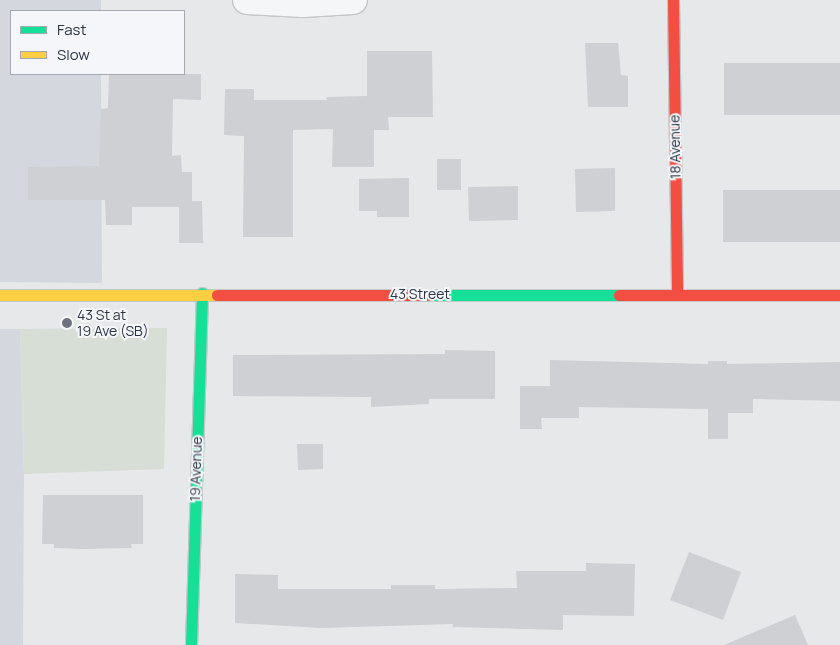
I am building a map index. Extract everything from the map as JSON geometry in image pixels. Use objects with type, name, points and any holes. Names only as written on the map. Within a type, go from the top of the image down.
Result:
[{"type":"street","points":[[247,0],[303,3],[353,0]]},
{"type":"street","name":"18 Avenue","points":[[673,0],[677,295]]},
{"type":"street","name":"43 Street","points":[[0,295],[202,293],[840,295]]},
{"type":"street","name":"19 Avenue","points":[[191,645],[202,293]]},
{"type":"shaded area","points":[[0,0],[101,0],[101,10],[10,10],[10,75],[101,75],[102,283],[0,282]]},
{"type":"shaded area","points":[[167,328],[164,469],[24,474],[20,329]]},
{"type":"shaded area","points":[[0,329],[20,329],[24,474],[23,645],[0,645]]},
{"type":"building","points":[[585,43],[618,43],[621,75],[628,76],[628,107],[588,107]]},
{"type":"building","points":[[367,51],[432,51],[433,117],[388,117],[389,130],[374,130],[374,167],[332,167],[333,129],[293,130],[293,237],[243,237],[244,136],[224,135],[225,89],[254,89],[254,100],[327,100],[326,97],[367,96]]},
{"type":"building","points":[[724,63],[840,63],[840,115],[724,115]]},
{"type":"building","points":[[201,74],[201,100],[173,99],[172,156],[181,155],[182,172],[192,172],[192,201],[202,201],[203,243],[179,243],[179,207],[132,207],[132,225],[106,225],[105,200],[28,200],[28,167],[99,166],[101,109],[108,108],[109,75]]},
{"type":"building","points":[[437,159],[461,159],[461,190],[437,190]]},
{"type":"building","points":[[615,168],[615,211],[576,212],[575,169]]},
{"type":"building","points":[[409,178],[409,217],[377,217],[377,211],[359,211],[359,179]]},
{"type":"building","points":[[518,186],[518,220],[469,221],[468,187]]},
{"type":"building","points":[[723,190],[840,190],[840,242],[723,242]]},
{"type":"building","points":[[445,350],[495,351],[495,399],[429,399],[429,404],[371,407],[371,397],[233,396],[233,355],[445,354]]},
{"type":"building","points":[[550,360],[708,364],[708,361],[727,361],[727,364],[840,362],[840,401],[753,399],[753,413],[728,413],[728,439],[708,439],[708,409],[579,407],[579,418],[541,418],[542,429],[520,429],[520,386],[550,386]]},
{"type":"building","points":[[297,444],[323,444],[323,469],[298,470]]},
{"type":"building","points":[[43,495],[143,495],[143,544],[131,544],[132,548],[83,549],[54,548],[54,544],[42,544]]},
{"type":"building","points":[[689,552],[741,572],[723,620],[670,600]]},
{"type":"building","points":[[586,563],[635,564],[634,616],[563,615],[563,630],[453,627],[453,624],[322,628],[235,623],[235,574],[278,575],[278,589],[391,589],[391,585],[435,585],[435,589],[517,588],[516,571],[586,571]]},
{"type":"building","points":[[795,615],[808,645],[724,645]]},
{"type":"traffic: fast","points":[[191,645],[202,293]]},
{"type":"traffic: fast","points":[[428,295],[619,295]]},
{"type":"traffic: slow","points":[[0,295],[217,295]]},
{"type":"traffic: jam","points":[[673,0],[677,295]]},
{"type":"traffic: jam","points":[[217,295],[428,295]]},
{"type":"traffic: jam","points":[[619,295],[840,295]]},
{"type":"place","name":"43 St at 19 Ave (SB)","points":[[67,323]]}]
